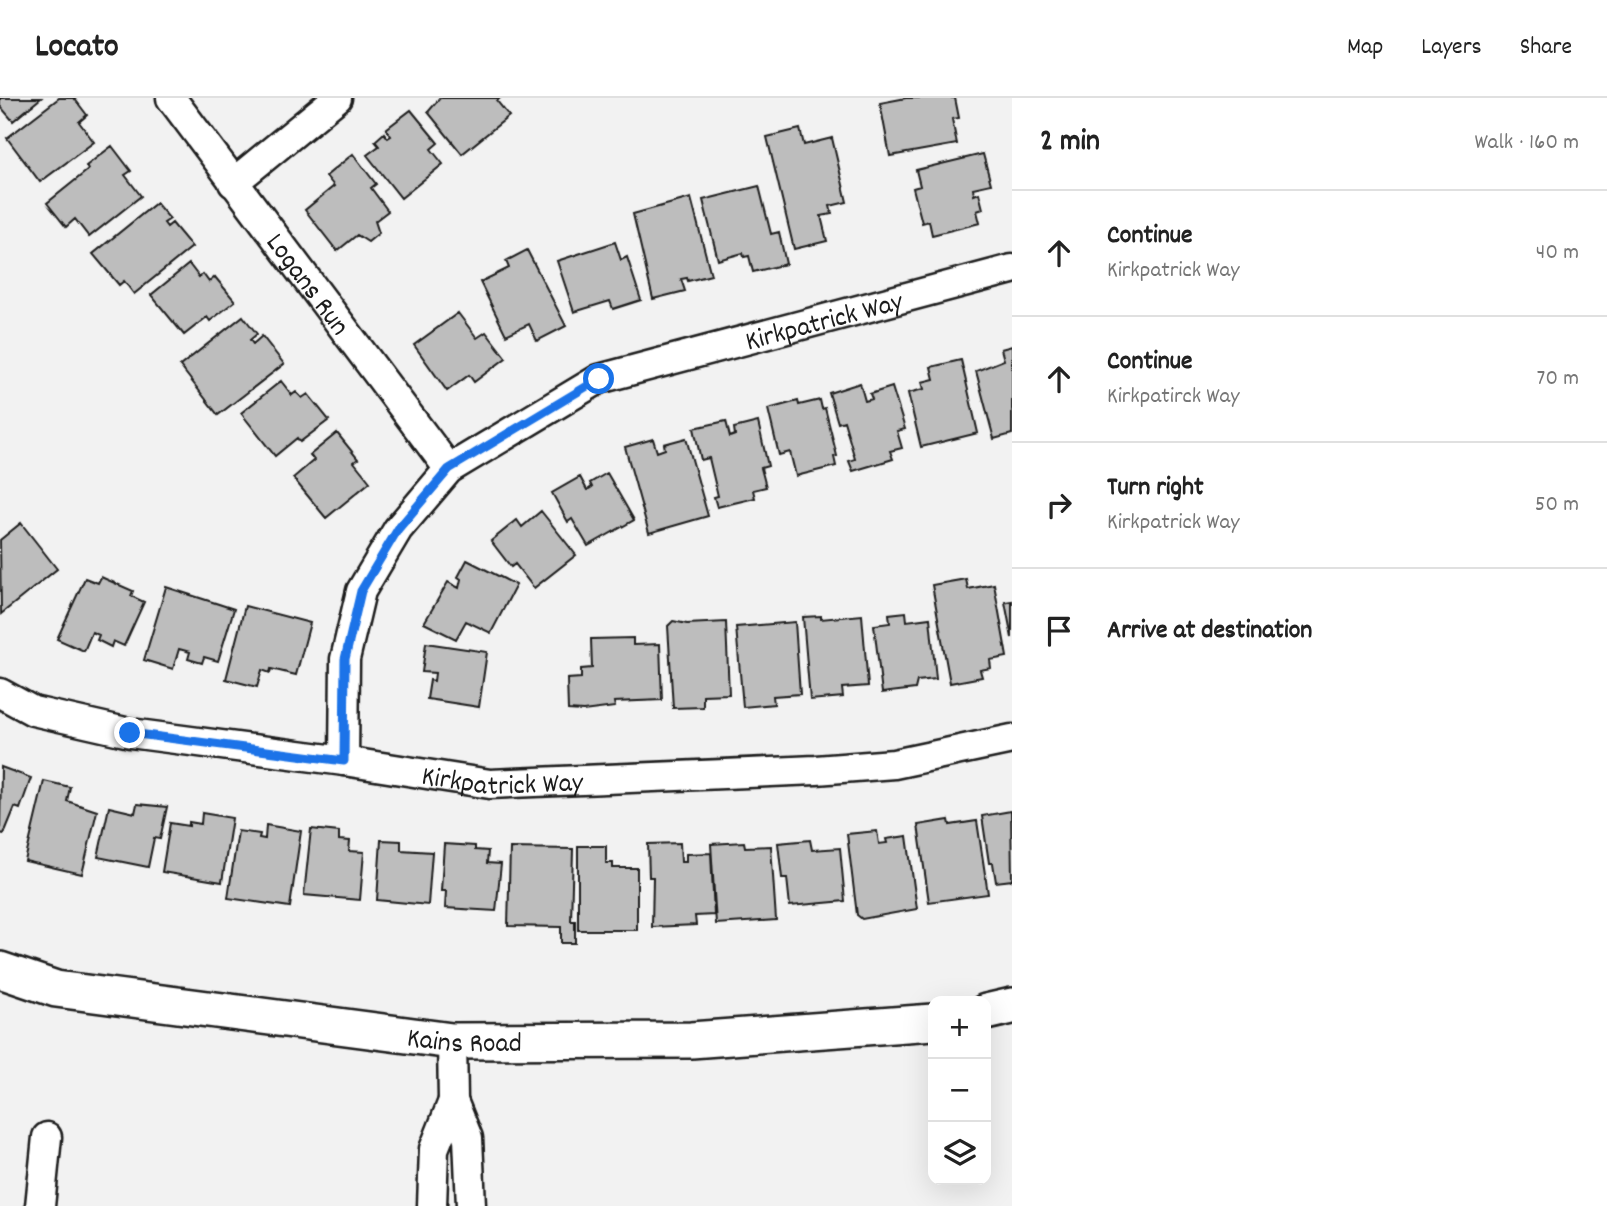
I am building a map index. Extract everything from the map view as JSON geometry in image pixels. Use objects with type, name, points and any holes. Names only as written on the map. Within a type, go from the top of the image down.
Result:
[{"type":"street","name":"Logans Run","points":[[171,98],[449,469]]},
{"type":"street","points":[[233,183],[337,98]]},
{"type":"street","name":"Kirkpatrick Way","points":[[344,761],[345,659],[361,591],[398,529],[449,469],[599,379],[1012,268]]},
{"type":"street","name":"Kirkpatrick Way","points":[[0,693],[33,711],[130,733],[344,761],[490,784],[802,771],[894,764],[1012,739]]},
{"type":"street","name":"Kains Road","points":[[0,970],[56,989],[452,1041],[691,1040],[928,1022]]},
{"type":"street","points":[[991,1011],[1012,1006]]},
{"type":"street","points":[[452,1041],[453,1101],[468,1138],[471,1206]]},
{"type":"street","points":[[432,1206],[434,1149],[453,1101]]},
{"type":"street","points":[[40,1206],[47,1137]]},
{"type":"building","points":[[0,98],[41,98],[13,121],[0,106]]},
{"type":"building","points":[[59,98],[74,98],[87,115],[79,122],[94,142],[40,182],[7,138]]},
{"type":"building","points":[[440,98],[500,98],[497,101],[509,116],[462,154],[428,112]]},
{"type":"building","points":[[906,98],[955,98],[959,118],[952,119],[957,144],[890,156],[880,103]]},
{"type":"building","points":[[411,110],[438,143],[431,149],[443,164],[401,198],[367,155],[379,146],[375,141],[384,133],[388,138],[391,136],[386,129]]},
{"type":"building","points":[[800,129],[804,145],[832,138],[847,202],[830,206],[832,214],[821,216],[827,241],[794,249],[767,137]]},
{"type":"building","points":[[112,146],[131,171],[125,175],[141,196],[89,237],[75,219],[66,227],[47,203],[88,170],[86,166]]},
{"type":"building","points":[[353,154],[376,184],[371,188],[388,211],[375,221],[379,233],[368,242],[357,235],[337,251],[305,210],[334,186],[326,176]]},
{"type":"building","points":[[983,154],[991,184],[973,188],[974,195],[979,193],[983,209],[977,211],[980,223],[932,235],[929,221],[922,223],[913,188],[920,186],[916,170]]},
{"type":"building","points":[[759,186],[771,234],[779,232],[786,264],[753,272],[749,256],[744,257],[743,253],[718,260],[703,200]]},
{"type":"building","points":[[691,198],[711,275],[688,281],[687,278],[681,279],[685,291],[653,299],[633,214]]},
{"type":"building","points":[[156,203],[170,219],[164,223],[167,227],[172,223],[192,247],[134,294],[124,281],[119,285],[93,254]]},
{"type":"building","points":[[615,242],[621,260],[627,257],[641,300],[613,309],[610,301],[574,312],[557,261]]},
{"type":"building","points":[[527,250],[566,326],[537,341],[529,324],[506,335],[480,282],[509,268],[506,261]]},
{"type":"building","points":[[189,264],[199,277],[203,274],[209,282],[215,277],[235,301],[210,321],[207,317],[184,335],[151,295]]},
{"type":"building","points":[[458,313],[477,338],[486,332],[506,358],[474,382],[469,375],[447,391],[414,345]]},
{"type":"building","points":[[243,316],[257,334],[250,340],[253,344],[262,336],[284,364],[218,415],[180,366]]},
{"type":"building","points":[[1012,346],[1012,434],[994,439],[976,371],[1004,360],[1001,349]]},
{"type":"building","points":[[961,360],[978,433],[921,447],[908,393],[924,389],[922,382],[934,379],[931,367]]},
{"type":"building","points":[[281,381],[292,395],[296,392],[302,398],[308,394],[329,420],[300,442],[297,438],[275,456],[241,413]]},
{"type":"building","points":[[860,383],[865,401],[872,399],[870,394],[892,387],[905,429],[897,431],[902,448],[890,451],[893,459],[853,471],[849,461],[855,459],[844,421],[838,423],[829,393]]},
{"type":"building","points":[[820,400],[822,409],[825,408],[837,456],[834,457],[836,466],[796,476],[790,452],[779,455],[768,409],[798,401],[799,405]]},
{"type":"building","points":[[726,421],[730,437],[735,435],[734,428],[758,422],[768,466],[761,468],[766,487],[753,490],[755,498],[717,507],[714,497],[718,496],[709,458],[701,460],[694,428]]},
{"type":"building","points":[[337,433],[358,459],[354,462],[370,482],[326,518],[293,478],[314,460],[310,455]]},
{"type":"building","points":[[686,438],[708,516],[649,533],[625,447],[653,439],[657,452],[665,449],[664,444]]},
{"type":"building","points":[[607,473],[634,520],[588,546],[572,519],[568,522],[552,493],[580,477],[587,490],[592,487],[590,483]]},
{"type":"building","points":[[541,511],[576,555],[534,588],[515,564],[511,567],[491,541],[517,520],[522,527]]},
{"type":"building","points":[[21,523],[57,569],[1,614],[0,540]]},
{"type":"building","points":[[467,560],[516,585],[491,633],[466,621],[456,639],[424,623],[448,582],[459,588],[461,579],[458,577]]},
{"type":"building","points":[[101,577],[133,591],[131,596],[144,602],[124,646],[113,641],[111,647],[97,640],[99,635],[92,632],[84,651],[57,639],[85,578],[98,583]]},
{"type":"building","points":[[966,579],[968,589],[994,584],[1007,657],[990,660],[991,668],[980,670],[982,677],[950,683],[932,585]]},
{"type":"building","points":[[166,587],[234,609],[218,661],[204,657],[202,663],[188,659],[190,652],[179,649],[173,669],[144,660]]},
{"type":"building","points":[[1012,601],[1012,638],[1005,602]]},
{"type":"building","points":[[245,606],[310,623],[296,675],[271,669],[270,673],[262,670],[257,687],[226,679]]},
{"type":"building","points":[[906,612],[907,621],[930,618],[936,679],[917,681],[915,689],[882,693],[874,625],[890,623],[889,614]]},
{"type":"building","points":[[862,615],[868,686],[842,688],[843,697],[810,700],[803,617],[821,616],[821,619]]},
{"type":"building","points":[[673,621],[687,624],[726,622],[729,694],[703,695],[703,707],[673,708],[668,626]]},
{"type":"building","points":[[795,622],[800,694],[773,696],[774,704],[743,707],[736,627]]},
{"type":"building","points":[[633,638],[633,645],[660,644],[662,700],[614,702],[615,707],[568,710],[567,679],[581,678],[581,669],[592,668],[591,639]]},
{"type":"building","points":[[426,643],[487,652],[479,707],[427,699],[430,680],[434,681],[435,673],[422,672]]},
{"type":"building","points":[[1,767],[31,778],[20,809],[15,807],[4,834],[0,833]]},
{"type":"building","points":[[44,781],[70,787],[67,801],[97,811],[82,874],[25,861]]},
{"type":"building","points":[[137,804],[167,807],[160,839],[154,838],[148,867],[98,857],[109,807],[135,813]]},
{"type":"building","points":[[1011,811],[1012,880],[996,882],[993,863],[989,863],[982,816]]},
{"type":"building","points":[[202,813],[232,818],[222,882],[162,872],[170,823],[189,826],[189,822],[201,824]]},
{"type":"building","points":[[949,820],[950,825],[977,821],[988,894],[929,902],[918,825]]},
{"type":"building","points":[[266,825],[301,831],[290,907],[228,898],[238,831],[260,834],[259,838],[265,839]]},
{"type":"building","points":[[311,829],[339,832],[339,840],[350,841],[349,851],[364,852],[360,900],[304,895]]},
{"type":"building","points":[[877,831],[879,844],[887,843],[886,839],[907,836],[917,909],[862,919],[857,915],[847,834]]},
{"type":"building","points":[[381,840],[401,841],[401,850],[432,852],[428,905],[377,900]]},
{"type":"building","points":[[810,840],[812,850],[840,848],[845,901],[790,906],[787,878],[782,878],[778,843]]},
{"type":"building","points":[[744,842],[745,847],[771,846],[776,920],[716,924],[711,844]]},
{"type":"building","points":[[680,843],[681,862],[686,862],[686,854],[711,853],[714,915],[695,916],[696,925],[652,927],[653,877],[649,877],[648,844]]},
{"type":"building","points":[[444,844],[475,846],[475,850],[488,851],[487,863],[501,864],[496,911],[445,908],[446,891],[441,891]]},
{"type":"building","points":[[578,846],[606,846],[606,863],[613,863],[613,868],[637,868],[637,930],[578,930]]},
{"type":"building","points":[[510,848],[573,849],[571,921],[575,921],[575,943],[561,943],[561,927],[508,926]]},
{"type":"route","points":[[130,733],[344,761],[345,659],[361,591],[398,529],[449,469],[599,379]]}]
